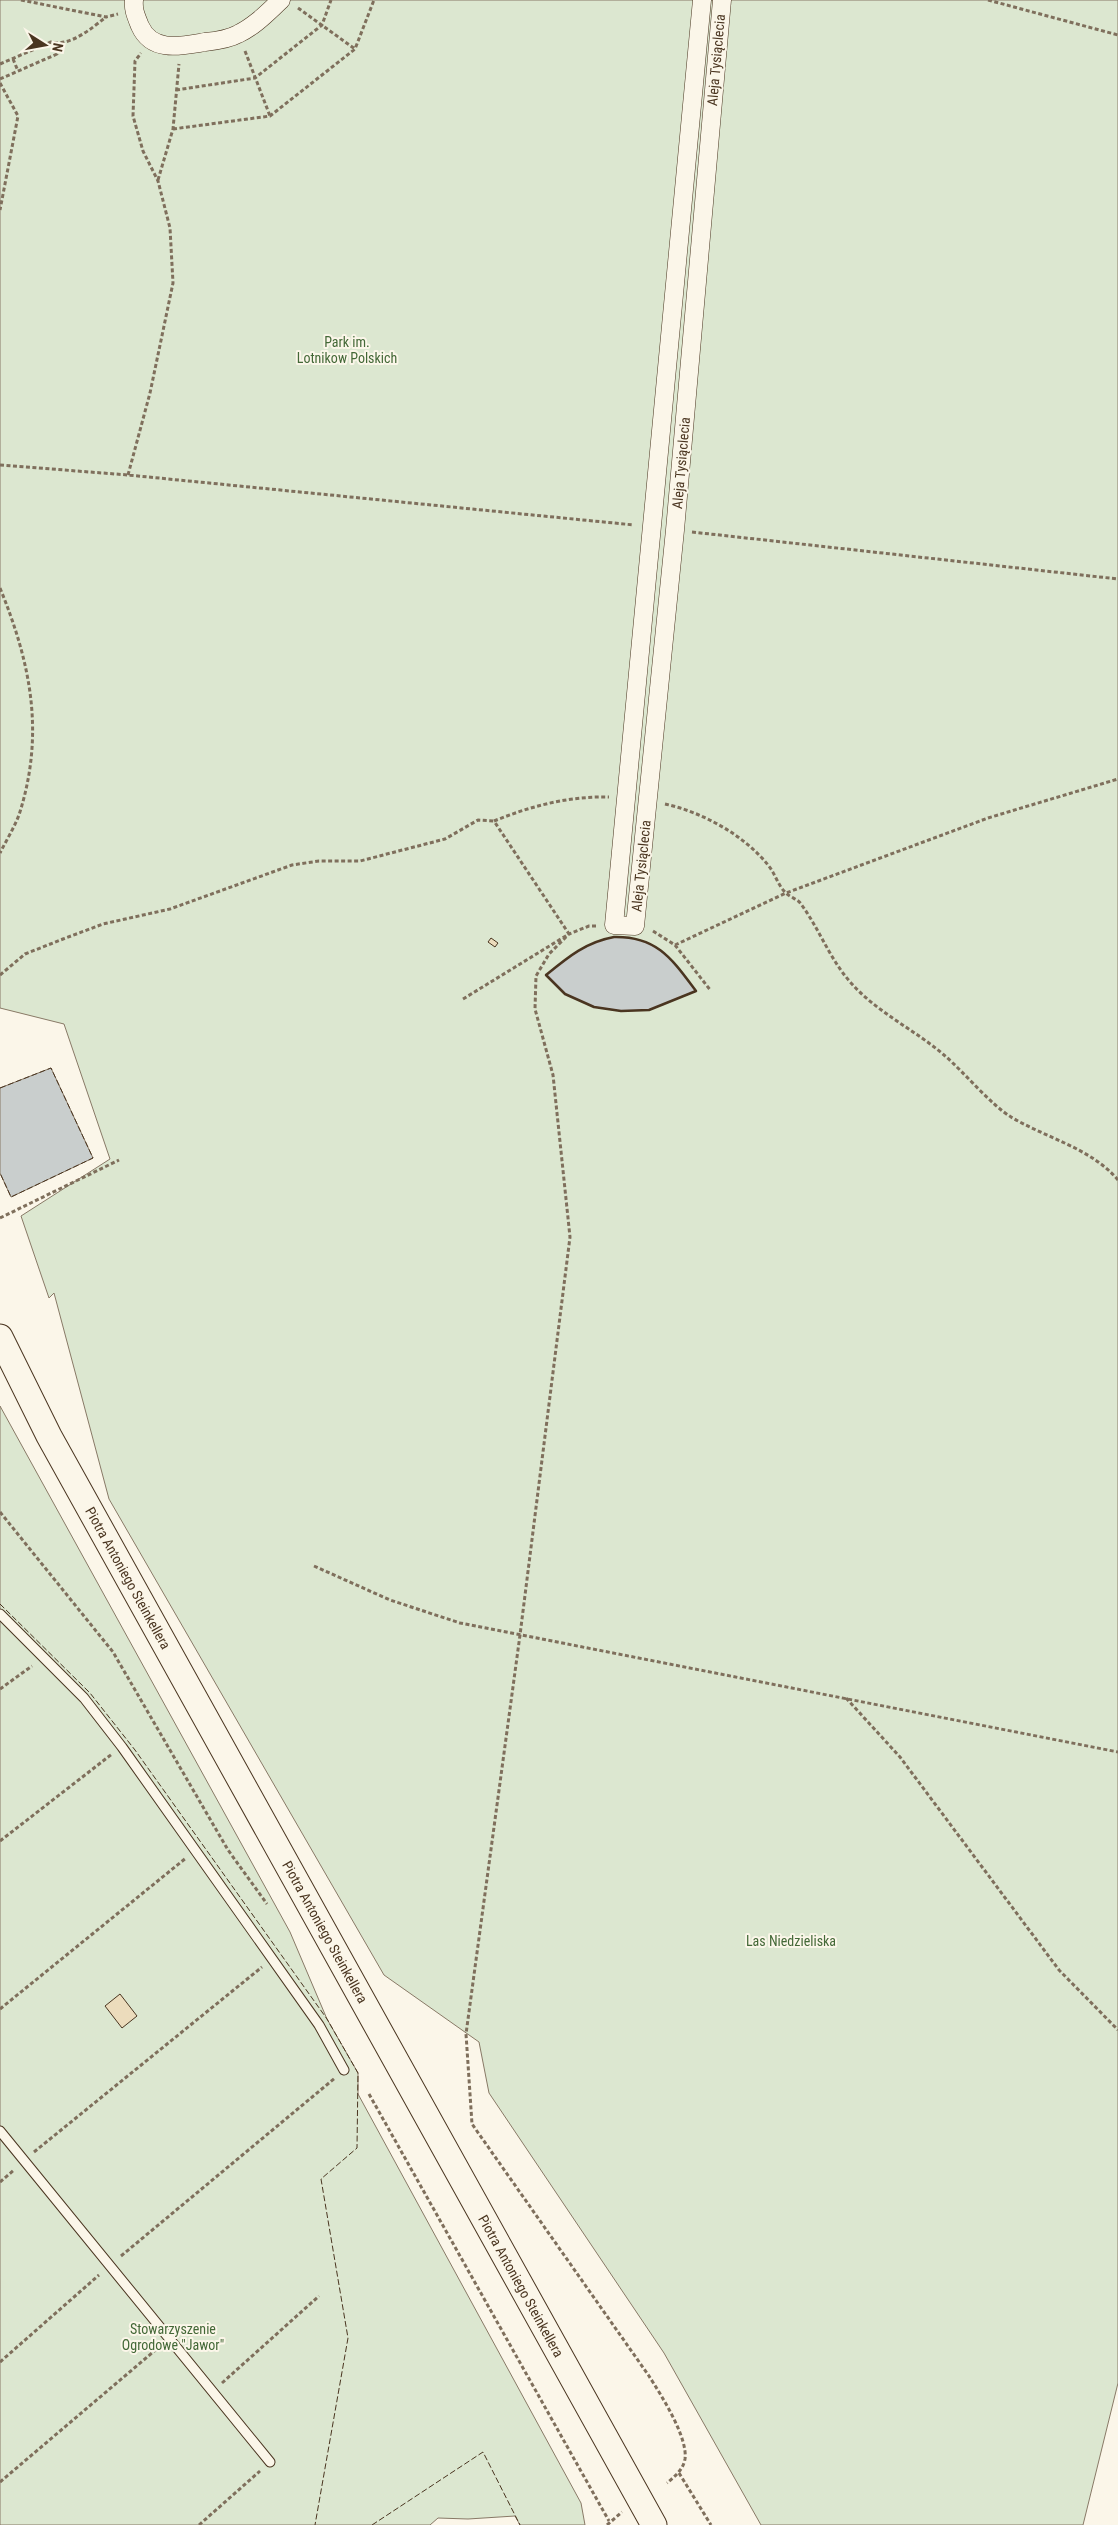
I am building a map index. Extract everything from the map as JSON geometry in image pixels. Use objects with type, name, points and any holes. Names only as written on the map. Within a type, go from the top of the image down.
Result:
[{"type":"street","name":"Aleja Tysiąclecia","points":[[614,925],[702,0]]},
{"type":"street","name":"Aleja Tysiąclecia","points":[[635,926],[675,530],[722,0]]},
{"type":"street","points":[[134,5],[142,30],[151,41],[165,46],[180,46],[238,34],[287,2]]},
{"type":"street","points":[[614,925],[635,926]]},
{"type":"street","name":"Piotra Antoniego Steinkellera","points":[[0,1336],[49,1436],[654,2525]]},
{"type":"lane","points":[[0,1614],[84,1698],[122,1747],[319,2025],[344,2070]]},
{"type":"lane","points":[[0,2131],[270,2462]]},
{"type":"path","points":[[21,0],[106,17]]},
{"type":"path","points":[[176,90],[255,78],[322,25],[331,0]]},
{"type":"path","points":[[173,129],[270,116],[356,49],[374,0]]},
{"type":"path","points":[[988,0],[1118,35]]},
{"type":"path","points":[[287,2],[356,49]]},
{"type":"path","points":[[0,64],[51,42],[59,44],[90,30],[106,17],[134,5]]},
{"type":"path","points":[[238,34],[270,116]]},
{"type":"path","points":[[128,475],[150,393],[173,283],[170,228],[158,181],[144,151],[133,116],[135,61],[151,41]]},
{"type":"path","points":[[0,79],[57,54],[59,44]]},
{"type":"path","points":[[158,181],[173,129],[180,46]]},
{"type":"path","points":[[13,59],[18,71]]},
{"type":"path","points":[[0,83],[18,116],[0,210]]},
{"type":"path","points":[[0,465],[128,475],[653,528]]},
{"type":"path","points":[[675,530],[1118,579]]},
{"type":"path","points":[[0,588],[12,618],[26,664],[34,744],[28,779],[18,817],[0,853]]},
{"type":"path","points":[[675,945],[786,893],[988,818],[1118,779]]},
{"type":"path","points":[[0,975],[25,954],[71,936],[103,924],[170,909],[292,865],[319,861],[360,861],[446,839],[478,820],[494,821]]},
{"type":"path","points":[[786,893],[800,902],[829,952],[851,984],[874,1005],[943,1054],[1009,1115],[1036,1131],[1088,1155],[1110,1170],[1118,1180]]},
{"type":"path","points":[[463,999],[569,934],[589,926],[614,925]]},
{"type":"path","points":[[635,926],[654,932],[675,945],[710,991]]},
{"type":"path","points":[[569,934],[549,954],[536,976],[535,1009],[553,1075],[570,1236],[520,1635],[466,2034],[472,2124],[644,2368],[669,2408],[681,2436],[685,2458],[679,2473],[666,2483]]},
{"type":"path","points":[[0,1218],[119,1160]]},
{"type":"path","points":[[0,1512],[113,1652],[228,1850],[267,1904]]},
{"type":"path","points":[[314,1566],[390,1600],[460,1623],[1118,1752]]},
{"type":"path","points":[[0,1689],[44,1657]]},
{"type":"path","points":[[846,1698],[900,1756],[1058,1970],[1118,2030]]},
{"type":"path","points":[[0,1841],[122,1747]]},
{"type":"path","points":[[0,2009],[194,1851]]},
{"type":"path","points":[[0,2182],[272,1958]]},
{"type":"path","points":[[0,2362],[110,2265],[344,2070]]},
{"type":"path","points":[[369,2094],[608,2523],[624,2511]]},
{"type":"path","points":[[212,2392],[319,2296]]},
{"type":"path","points":[[0,2482],[169,2338]]},
{"type":"path","points":[[199,2525],[270,2462]]},
{"type":"path","points":[[679,2473],[711,2525]]},
{"type":"green space","points":[[0,0],[1118,0],[1118,2383],[1083,2525],[761,2525],[664,2353],[489,2093],[479,2042],[384,1975],[109,1499],[54,1293],[49,1298],[21,1216],[110,1159],[64,1024],[0,1008]]},
{"type":"green space","name":"Stowarzyszenie Ogrodowe \"Jawor\"","points":[[0,1406],[290,1932],[327,2019],[358,2073],[358,2094],[581,2503],[585,2525],[520,2525],[515,2516],[468,2519],[438,2518],[430,2525],[0,2525]]},
{"type":"shaded area","points":[[614,937],[629,938],[653,945],[671,960],[696,991],[649,1010],[621,1011],[594,1007],[565,994],[546,975],[586,946]]},
{"type":"shaded area","points":[[51,1068],[93,1158],[11,1197],[0,1173],[0,1088]]},
{"type":"building","points":[[491,938],[498,943],[495,947],[488,942]]},
{"type":"building","points":[[120,1994],[137,2016],[122,2028],[105,2006]]},
{"type":"fence","points":[[0,1088],[51,1068],[93,1158],[11,1197],[0,1173]]},
{"type":"fence","points":[[0,1604],[90,1693],[135,1750],[327,2019],[358,2073],[357,2148],[321,2179],[348,2338],[315,2525]]},
{"type":"fence","points":[[372,2525],[483,2452],[520,2525]]},
{"type":"wall","points":[[614,937],[629,938],[653,945],[671,960],[696,991],[649,1010],[621,1011],[594,1007],[565,994],[546,975],[586,946],[614,937]]},
{"type":"park label","name":"Park im. Lotnikow Polskich","points":[[347,350]]},
{"type":"park label","name":"Las Niedzieliska","points":[[791,1941]]}]
